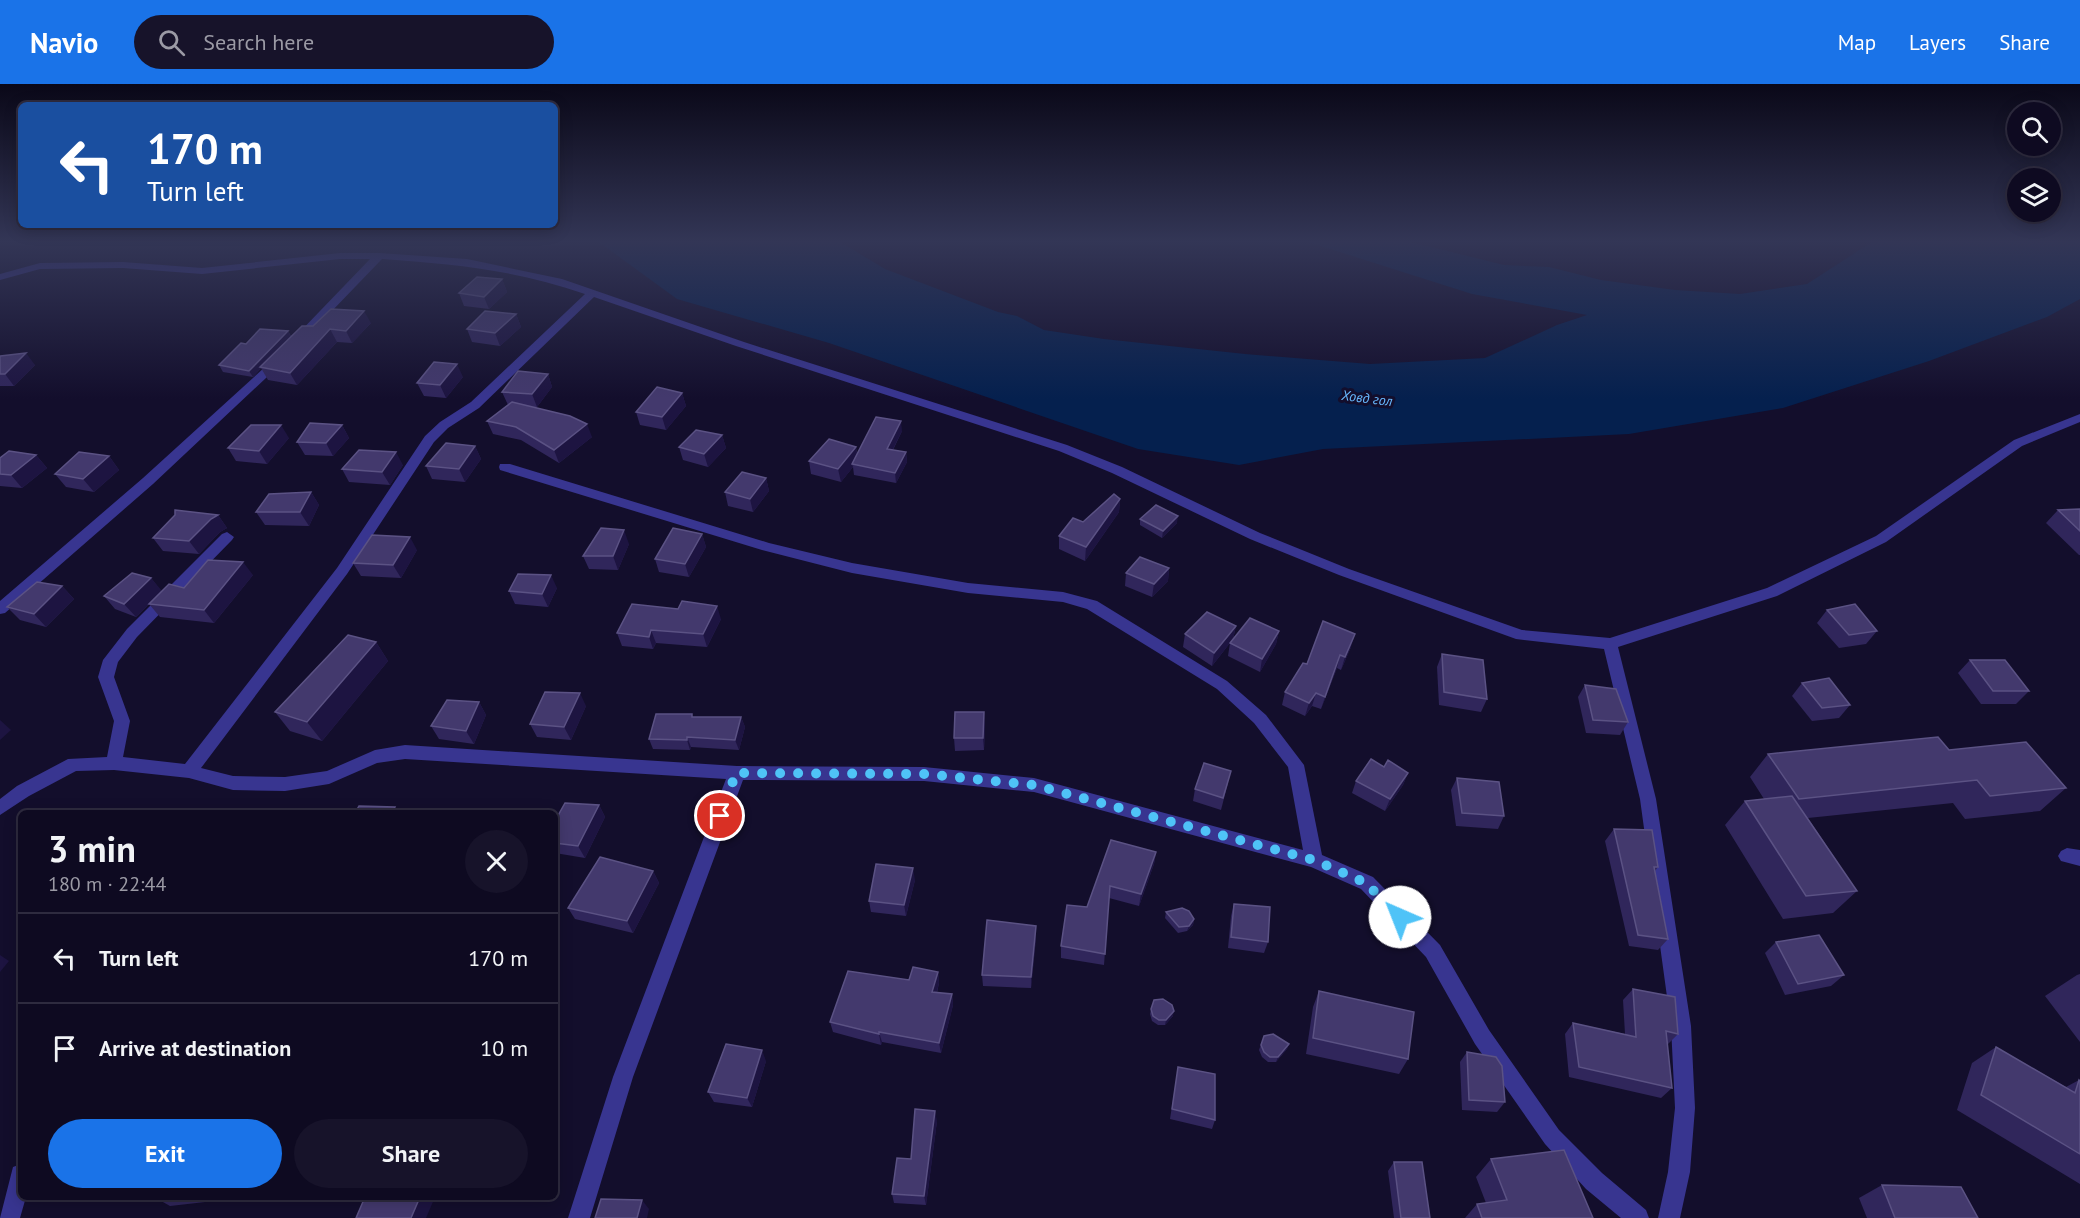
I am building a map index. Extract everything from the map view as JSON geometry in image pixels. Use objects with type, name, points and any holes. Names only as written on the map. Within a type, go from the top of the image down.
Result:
[{"type":"street","points":[[4,601],[165,465],[260,379],[343,293]]},
{"type":"street","points":[[189,771],[342,571],[429,439],[444,424],[475,405],[592,293],[740,344],[1062,448],[1117,470],[1255,536],[1344,572],[1521,635],[1610,644],[1772,592],[1791,583],[1881,539],[2018,443],[2079,420]]},
{"type":"street","points":[[505,467],[767,547],[852,568],[968,588],[1063,597],[1092,605],[1222,685],[1260,719],[1296,765],[1314,860]]},
{"type":"street","points":[[114,763],[122,721],[106,678],[111,660],[132,633],[227,537]]},
{"type":"street","points":[[1610,644],[1648,799],[1681,1026],[1685,1108],[1678,1172],[1669,1218]]},
{"type":"street","points":[[0,808],[22,791],[74,764],[114,763],[189,771],[233,783],[285,784],[329,777],[375,757],[405,752],[736,773],[924,774],[1034,785],[1314,860],[1366,883],[1433,951],[1482,1037],[1552,1137],[1594,1181],[1638,1218]]},
{"type":"street","points":[[579,1218],[623,1077],[736,773]]},
{"type":"street","points":[[9,1218],[18,1186]]},
{"type":"water","name":"Ховд гол","points":[[669,293],[948,293],[998,312],[1017,316],[1044,330],[1104,339],[1245,354],[1370,364],[1485,358],[1557,325],[1587,315],[1469,293],[2080,293],[2080,299],[2047,317],[1929,361],[1783,408],[1629,434],[1323,449],[1239,465],[1138,449],[829,343],[677,299]]},
{"type":"building","points":[[459,293],[488,293],[484,297]]},
{"type":"building","points":[[331,309],[364,311],[346,331],[330,329],[290,373],[260,367],[302,326],[313,326]]},
{"type":"building","points":[[485,311],[516,314],[495,333],[467,329]]},
{"type":"building","points":[[260,329],[288,331],[249,371],[219,365],[241,343],[246,344]]},
{"type":"building","points":[[26,353],[5,374],[0,374],[0,356]]},
{"type":"building","points":[[434,362],[457,364],[440,385],[417,383]]},
{"type":"building","points":[[518,371],[548,374],[532,394],[502,392]]},
{"type":"building","points":[[657,387],[682,393],[662,417],[636,412]]},
{"type":"building","points":[[512,402],[570,416],[587,424],[554,450],[516,427],[487,421]]},
{"type":"building","points":[[876,417],[901,421],[887,449],[906,452],[895,473],[852,464]]},
{"type":"building","points":[[310,423],[342,425],[326,443],[297,442]]},
{"type":"building","points":[[251,425],[281,425],[259,451],[228,448]]},
{"type":"building","points":[[696,430],[722,435],[704,454],[679,447]]},
{"type":"building","points":[[829,439],[856,447],[838,469],[809,461]]},
{"type":"building","points":[[446,443],[475,446],[459,469],[426,466]]},
{"type":"building","points":[[359,450],[396,452],[382,472],[342,469]]},
{"type":"building","points":[[9,451],[36,455],[11,475],[0,474],[0,458]]},
{"type":"building","points":[[79,452],[109,456],[83,479],[55,474]]},
{"type":"building","points":[[742,472],[766,478],[750,499],[725,492]]},
{"type":"building","points":[[311,492],[300,512],[256,512],[269,494]]},
{"type":"building","points":[[1114,494],[1120,499],[1086,547],[1059,536],[1073,518],[1083,522]]},
{"type":"building","points":[[1156,505],[1178,516],[1163,531],[1140,519]]},
{"type":"building","points":[[2080,509],[2080,531],[2058,510]]},
{"type":"building","points":[[175,510],[218,515],[189,541],[153,538],[175,515]]},
{"type":"building","points":[[601,528],[624,530],[613,556],[583,556]]},
{"type":"building","points":[[673,528],[702,534],[685,564],[655,559]]},
{"type":"building","points":[[372,535],[410,537],[393,565],[353,563]]},
{"type":"building","points":[[1140,557],[1169,568],[1154,584],[1126,573]]},
{"type":"building","points":[[208,560],[243,562],[204,610],[149,604],[169,584],[184,588]]},
{"type":"building","points":[[132,573],[151,578],[124,604],[104,596]]},
{"type":"building","points":[[518,574],[551,575],[542,594],[509,591]]},
{"type":"building","points":[[37,582],[62,586],[34,614],[7,607]]},
{"type":"building","points":[[682,601],[717,606],[703,634],[651,630],[649,637],[617,633],[632,604],[678,609]]},
{"type":"building","points":[[1855,604],[1877,631],[1849,635],[1827,610]]},
{"type":"building","points":[[1207,612],[1236,626],[1214,653],[1185,634]]},
{"type":"building","points":[[1250,618],[1279,631],[1262,659],[1230,643]]},
{"type":"building","points":[[1323,621],[1355,634],[1345,657],[1340,655],[1325,697],[1316,693],[1309,703],[1285,692],[1303,663],[1307,664]]},
{"type":"building","points":[[348,635],[376,642],[307,722],[275,712]]},
{"type":"building","points":[[1442,654],[1483,660],[1487,699],[1444,692]]},
{"type":"building","points":[[1970,660],[2005,660],[2029,691],[1993,691]]},
{"type":"building","points":[[1829,678],[1850,705],[1822,708],[1802,683]]},
{"type":"building","points":[[1585,685],[1616,689],[1628,722],[1593,720]]},
{"type":"building","points":[[545,692],[580,693],[564,727],[530,724]]},
{"type":"building","points":[[447,700],[479,702],[466,731],[431,726]]},
{"type":"building","points":[[955,712],[984,712],[983,738],[954,738]]},
{"type":"building","points":[[656,714],[741,717],[735,740],[687,737],[687,740],[649,739]]},
{"type":"building","points":[[1938,737],[1949,750],[2026,742],[2066,788],[1990,796],[1977,780],[1799,799],[1768,754]]},
{"type":"building","points":[[1371,759],[1384,767],[1388,760],[1408,773],[1390,799],[1356,781]]},
{"type":"building","points":[[1204,763],[1231,771],[1223,798],[1195,789]]},
{"type":"building","points":[[1457,778],[1499,782],[1504,816],[1462,813]]},
{"type":"building","points":[[1792,796],[1857,891],[1806,896],[1745,801]]},
{"type":"building","points":[[565,803],[599,805],[578,846],[558,843],[558,816]]},
{"type":"building","points":[[359,806],[395,807],[394,810],[357,810]]},
{"type":"building","points":[[1614,829],[1652,830],[1658,867],[1654,867],[1668,939],[1638,935]]},
{"type":"building","points":[[1111,840],[1156,852],[1141,894],[1110,886],[1105,954],[1061,946],[1067,905],[1087,907]]},
{"type":"building","points":[[600,857],[653,871],[627,921],[568,908]]},
{"type":"building","points":[[876,864],[913,868],[904,905],[869,901]]},
{"type":"building","points":[[1234,904],[1270,907],[1268,942],[1231,937]]},
{"type":"building","points":[[1182,908],[1189,911],[1194,919],[1189,926],[1179,927],[1166,912]]},
{"type":"building","points":[[987,920],[1036,926],[1031,977],[982,975]]},
{"type":"building","points":[[1819,935],[1844,975],[1798,984],[1776,942]]},
{"type":"building","points":[[913,967],[938,972],[932,992],[952,994],[939,1043],[879,1032],[879,1034],[830,1022],[848,971],[909,980]]},
{"type":"building","points":[[1633,989],[1675,997],[1678,1034],[1666,1031],[1672,1088],[1579,1067],[1573,1023],[1636,1037]]},
{"type":"building","points":[[1319,991],[1414,1012],[1408,1059],[1313,1038]]},
{"type":"building","points":[[1163,999],[1172,1005],[1174,1011],[1166,1020],[1159,1020],[1153,1016],[1151,1009],[1154,1000]]},
{"type":"building","points":[[1273,1034],[1289,1044],[1278,1057],[1270,1057],[1261,1045],[1264,1036]]},
{"type":"building","points":[[726,1044],[762,1050],[747,1098],[708,1092]]},
{"type":"building","points":[[1996,1047],[2075,1093],[2080,1081],[2080,1154],[1981,1095]]},
{"type":"building","points":[[1467,1052],[1496,1057],[1502,1066],[1505,1102],[1469,1100]]},
{"type":"building","points":[[1178,1067],[1215,1074],[1215,1120],[1172,1109]]},
{"type":"building","points":[[915,1109],[935,1111],[924,1196],[892,1194],[897,1158],[911,1159]]},
{"type":"building","points":[[1564,1150],[1593,1218],[1482,1218],[1477,1204],[1507,1200],[1491,1159]]},
{"type":"building","points":[[1394,1162],[1422,1162],[1430,1218],[1401,1218]]},
{"type":"building","points":[[1882,1185],[1961,1187],[1978,1218],[1895,1218]]},
{"type":"building","points":[[601,1199],[642,1200],[637,1218],[595,1218]]},
{"type":"building","points":[[364,1200],[419,1200],[411,1218],[356,1218]]},
{"type":"route","points":[[720,816],[736,773],[924,774],[1034,785],[1314,860],[1366,883],[1400,917]]}]
